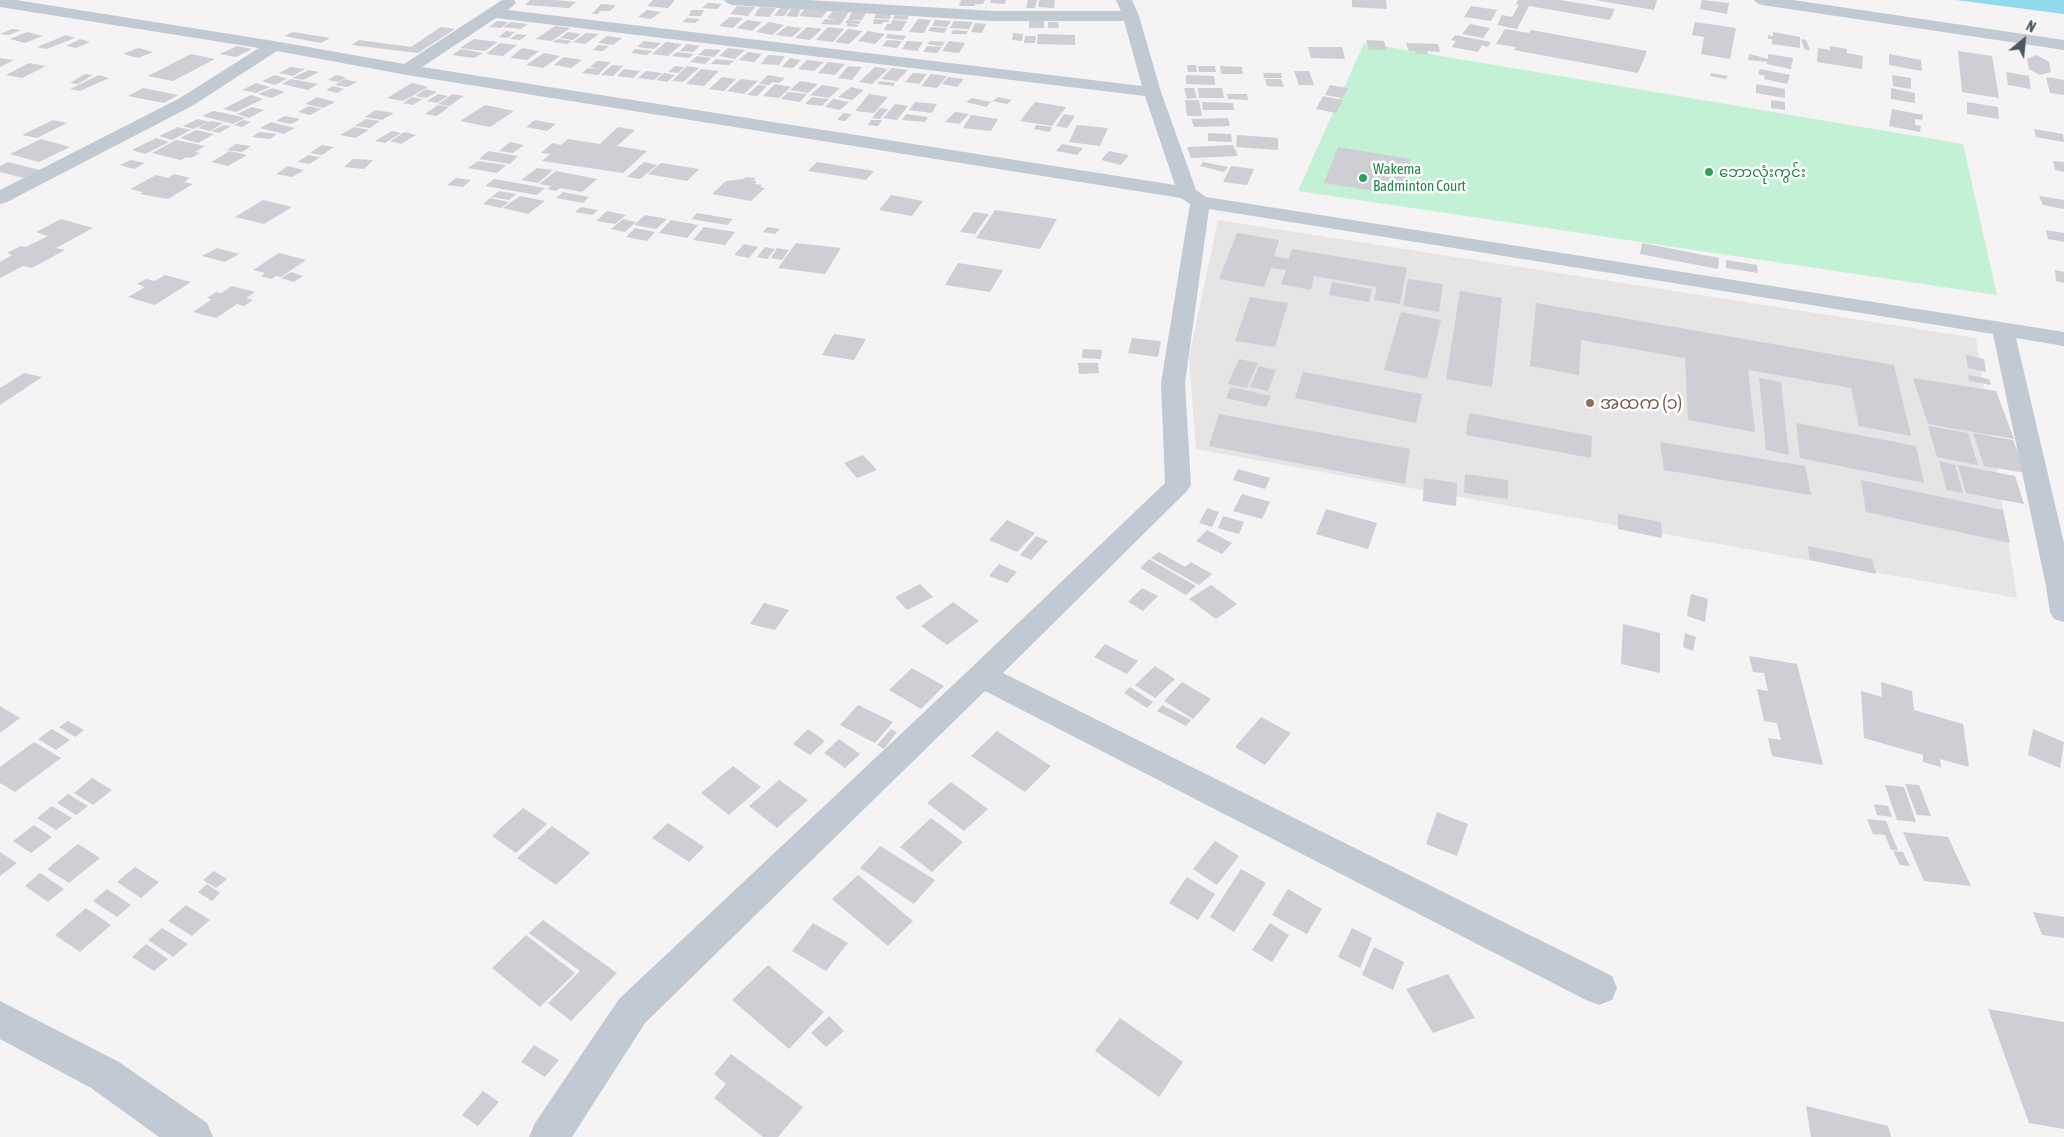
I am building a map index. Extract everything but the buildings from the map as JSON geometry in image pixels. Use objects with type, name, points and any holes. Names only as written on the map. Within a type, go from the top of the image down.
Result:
[{"type":"street","points":[[407,70],[512,0]]},
{"type":"street","points":[[732,0],[993,16],[1131,16]]},
{"type":"street","points":[[550,1137],[632,1011],[982,676],[1178,485],[1173,383],[1194,198],[1152,92],[1131,16],[1124,0]]},
{"type":"street","points":[[1762,0],[2064,45]]},
{"type":"street","points":[[0,2],[274,46],[407,70],[2064,339]]},
{"type":"street","points":[[494,13],[1152,92]]},
{"type":"street","points":[[0,198],[186,102],[274,46]]},
{"type":"street","points":[[2003,330],[2060,586],[2064,612]]},
{"type":"street","points":[[982,676],[1599,988]]},
{"type":"street","points":[[0,1019],[105,1075],[193,1137]]},
{"type":"shaded area","name":"အထက (၁)","points":[[1218,220],[1976,338],[2017,598],[1196,449],[1189,357]]},
{"type":"green space","points":[[1364,43],[1963,144],[1997,295],[1298,191]]},
{"type":"water","points":[[1956,0],[2064,0],[2064,14]]},
{"type":"place","name":"ဘောလုံးကွင်း","points":[[1709,172]]},
{"type":"place","name":"Wakema Badminton Court","points":[[1363,178]]},
{"type":"place","name":"အထက (၁)","points":[[1590,403]]}]
